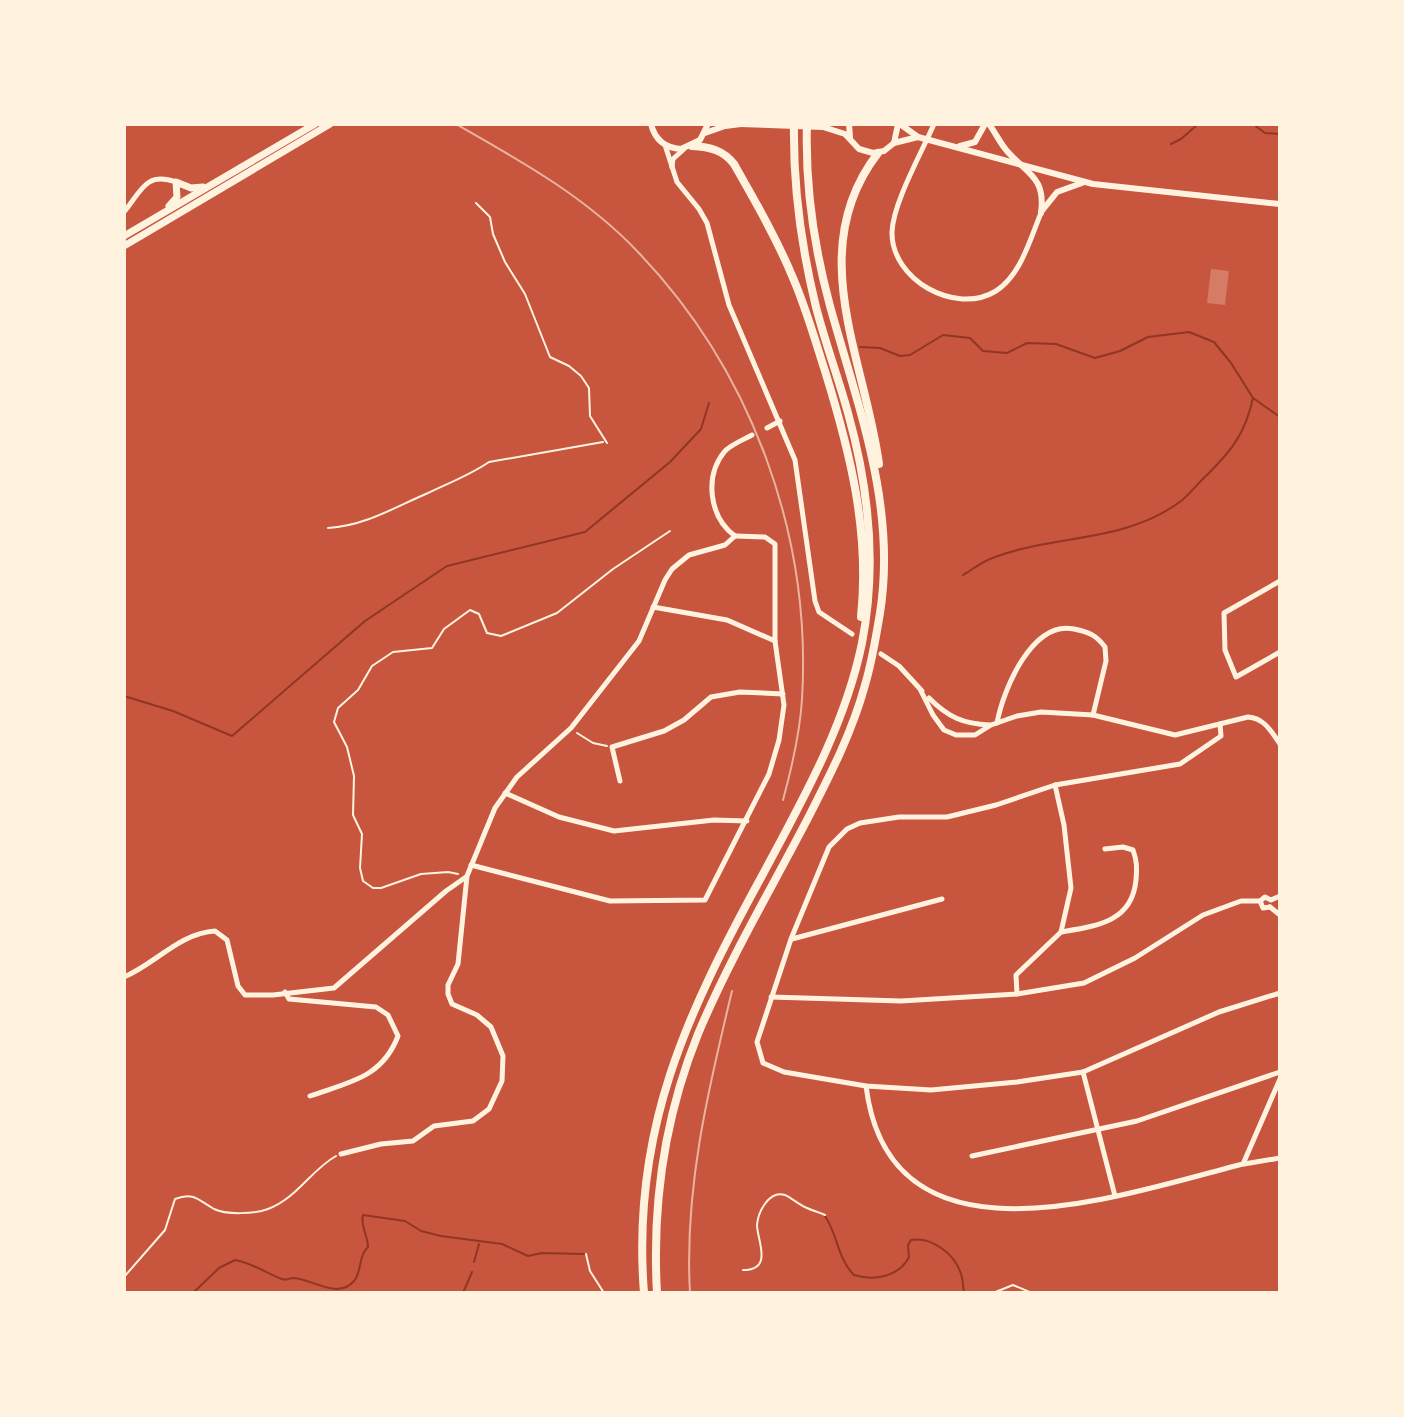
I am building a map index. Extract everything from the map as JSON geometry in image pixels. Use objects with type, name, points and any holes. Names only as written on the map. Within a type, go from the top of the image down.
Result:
[{"type":"highway","points":[[644,1293],[642,1236],[646,1180],[657,1116],[674,1059],[708,980],[823,758],[855,670],[868,606],[868,513],[858,451],[816,309],[806,263],[796,196],[794,124]]},
{"type":"highway","points":[[807,124],[809,195],[819,261],[871,447],[882,511]]},
{"type":"highway","points":[[688,147],[711,148],[728,155],[745,183],[793,276],[838,413],[857,489],[863,536],[862,603],[855,670]]},
{"type":"highway","points":[[657,1293],[659,1194],[666,1142],[679,1086],[717,992],[836,764],[853,722],[871,661],[881,607],[883,560],[877,446],[843,303],[840,275],[842,239],[850,208],[868,167],[878,153]]},
{"type":"main road","points":[[124,236],[315,124]]},
{"type":"main road","points":[[124,246],[330,124]]},
{"type":"main road","points":[[176,184],[194,195],[203,194],[247,172]]},
{"type":"main road","points":[[176,184],[191,188],[209,186]]},
{"type":"main road","points":[[151,220],[175,201],[176,184]]},
{"type":"street","points":[[651,124],[665,145],[674,175],[707,223],[729,305],[795,460],[819,612],[852,634]]},
{"type":"street","points":[[705,133],[708,124]]},
{"type":"street","points":[[820,127],[832,124]]},
{"type":"street","points":[[849,124],[851,140]]},
{"type":"street","points":[[894,143],[899,124],[918,137],[1086,183],[1154,193],[1280,204]]},
{"type":"street","points":[[934,124],[893,221],[895,252],[912,277],[956,299],[974,298],[995,291],[1017,269],[1041,213],[1057,192],[1086,183]]},
{"type":"street","points":[[958,147],[975,142],[987,124],[1003,146],[1037,180],[1041,187],[1041,213]]},
{"type":"street","points":[[674,175],[673,159],[705,133],[725,126],[820,127],[836,130],[861,150],[878,153],[894,143],[918,137]]},
{"type":"street","points":[[665,145],[688,147]]},
{"type":"street","points":[[124,212],[142,187],[152,179],[166,179],[176,184]]},
{"type":"street","points":[[767,428],[780,421]]},
{"type":"street","points":[[471,865],[610,901],[705,900],[747,821],[775,756],[784,705],[775,641],[775,544],[765,537],[735,536],[725,528],[712,498],[716,465],[728,448],[752,435]]},
{"type":"street","points":[[341,1154],[381,1144],[413,1141],[434,1126],[473,1121],[489,1109],[502,1081],[503,1056],[491,1027],[477,1015],[452,1004],[448,985],[458,964],[467,876],[495,808],[517,777],[571,728],[639,641],[665,580],[679,561],[725,545],[735,536]]},
{"type":"street","points":[[1280,581],[1224,613],[1225,650],[1236,677],[1280,652]]},
{"type":"street","points":[[653,607],[727,620],[775,641]]},
{"type":"street","points":[[994,724],[1031,645],[1047,633],[1068,628],[1090,633],[1105,647],[1106,661],[1093,715]]},
{"type":"street","points":[[881,654],[899,666],[921,691],[953,719],[968,724],[994,724]]},
{"type":"street","points":[[921,691],[944,730],[956,735],[975,735],[994,724],[1041,712],[1093,715],[1175,735],[1248,717],[1265,724],[1279,739]]},
{"type":"street","points":[[620,781],[612,747],[664,731],[684,720],[711,697],[740,692],[783,694]]},
{"type":"street","points":[[1220,724],[1221,736],[1180,764],[1055,785],[996,805],[947,817],[899,817],[869,821],[847,829],[829,847],[791,939],[757,1042],[763,1063],[784,1072],[866,1086],[931,1090],[1017,1082],[1083,1072],[1219,1012],[1280,993]]},
{"type":"street","points":[[1017,994],[1016,975],[1061,932],[1071,888],[1064,825],[1055,785]]},
{"type":"street","points":[[505,793],[559,817],[614,831],[714,820],[747,821]]},
{"type":"street","points":[[1061,932],[1085,928],[1115,917],[1127,909],[1134,898],[1137,862],[1133,850],[1123,847],[1105,849]]},
{"type":"street","points":[[124,977],[141,970],[194,934],[215,931],[227,940],[240,992],[252,996],[334,988],[467,876]]},
{"type":"street","points":[[1260,901],[1263,908],[1280,896]]},
{"type":"street","points":[[771,997],[901,1001],[1017,994],[1084,983],[1135,958],[1203,915],[1241,901],[1260,901],[1265,897],[1280,915]]},
{"type":"street","points":[[791,939],[942,899]]},
{"type":"street","points":[[285,992],[289,999],[376,1007],[388,1015],[398,1036],[392,1052],[377,1069],[310,1096]]},
{"type":"street","points":[[1083,1072],[1115,1196]]},
{"type":"street","points":[[972,1156],[1137,1121],[1280,1072]]},
{"type":"street","points":[[1243,1164],[1280,1079]]},
{"type":"street","points":[[866,1086],[869,1107],[881,1143],[899,1169],[925,1189],[990,1208],[1040,1210],[1280,1158]]},
{"type":"path","points":[[328,528],[346,527],[375,518],[473,473],[489,462],[605,443],[590,416],[589,388],[569,366],[550,357],[525,294],[505,262],[493,234],[490,217],[476,203]]},
{"type":"path","points":[[467,876],[448,872],[421,874],[381,888],[373,888],[363,881],[360,868],[362,834],[353,815],[354,776],[347,747],[334,722],[338,708],[358,690],[372,666],[393,652],[432,648],[444,629],[460,615],[470,610],[479,614],[487,633],[501,636],[557,613],[613,569],[670,531]]},
{"type":"path","points":[[571,728],[593,743],[612,747]]},
{"type":"path","points":[[124,1277],[165,1230],[175,1199],[186,1195],[196,1196],[215,1210],[266,1210],[292,1195],[321,1165],[341,1154]]},
{"type":"path","points":[[743,1270],[758,1265],[763,1247],[757,1228],[758,1219],[769,1199],[777,1194],[786,1195],[805,1208],[825,1215]]},
{"type":"path","points":[[586,1254],[590,1271],[604,1293]]},
{"type":"path","points":[[993,1293],[1013,1285],[1032,1293]]},
{"type":"building","points":[[1211,269],[1229,271],[1225,305],[1207,303]]},
{"type":"waterway","points":[[1171,144],[1198,124]]},
{"type":"waterway","points":[[1253,124],[1265,133],[1280,134]]},
{"type":"waterway","points":[[860,347],[880,348],[900,356],[910,355],[943,335],[970,338],[983,351],[1007,353],[1027,343],[1056,344],[1095,358],[1120,351],[1148,337],[1189,332],[1214,342],[1253,398],[1280,417]]},
{"type":"waterway","points":[[963,575],[982,563],[1018,550],[1114,531],[1159,515],[1184,498],[1230,449],[1242,432],[1253,398]]},
{"type":"waterway","points":[[124,696],[173,711],[232,736],[365,621],[447,566],[585,532],[670,462],[701,429],[709,403]]},
{"type":"waterway","points":[[193,1293],[219,1268],[235,1260],[284,1280],[301,1279],[333,1289],[348,1286],[354,1281],[368,1247],[363,1215],[405,1221],[421,1231],[441,1236],[502,1244],[528,1256],[542,1253],[584,1254]]},
{"type":"waterway","points":[[825,1216],[844,1261],[854,1275],[870,1278],[892,1273],[905,1264],[911,1240],[919,1239],[948,1253],[962,1276],[964,1293]]},
{"type":"waterway","points":[[474,1262],[479,1244]]},
{"type":"waterway","points":[[463,1293],[472,1272]]},
{"type":"railway","points":[[456,124],[552,181],[618,232],[678,298],[713,349],[742,402],[766,458],[784,517],[796,577],[802,638],[802,699],[795,750],[783,800]]},
{"type":"railway","points":[[690,1293],[694,1178],[714,1065],[732,991]]}]
